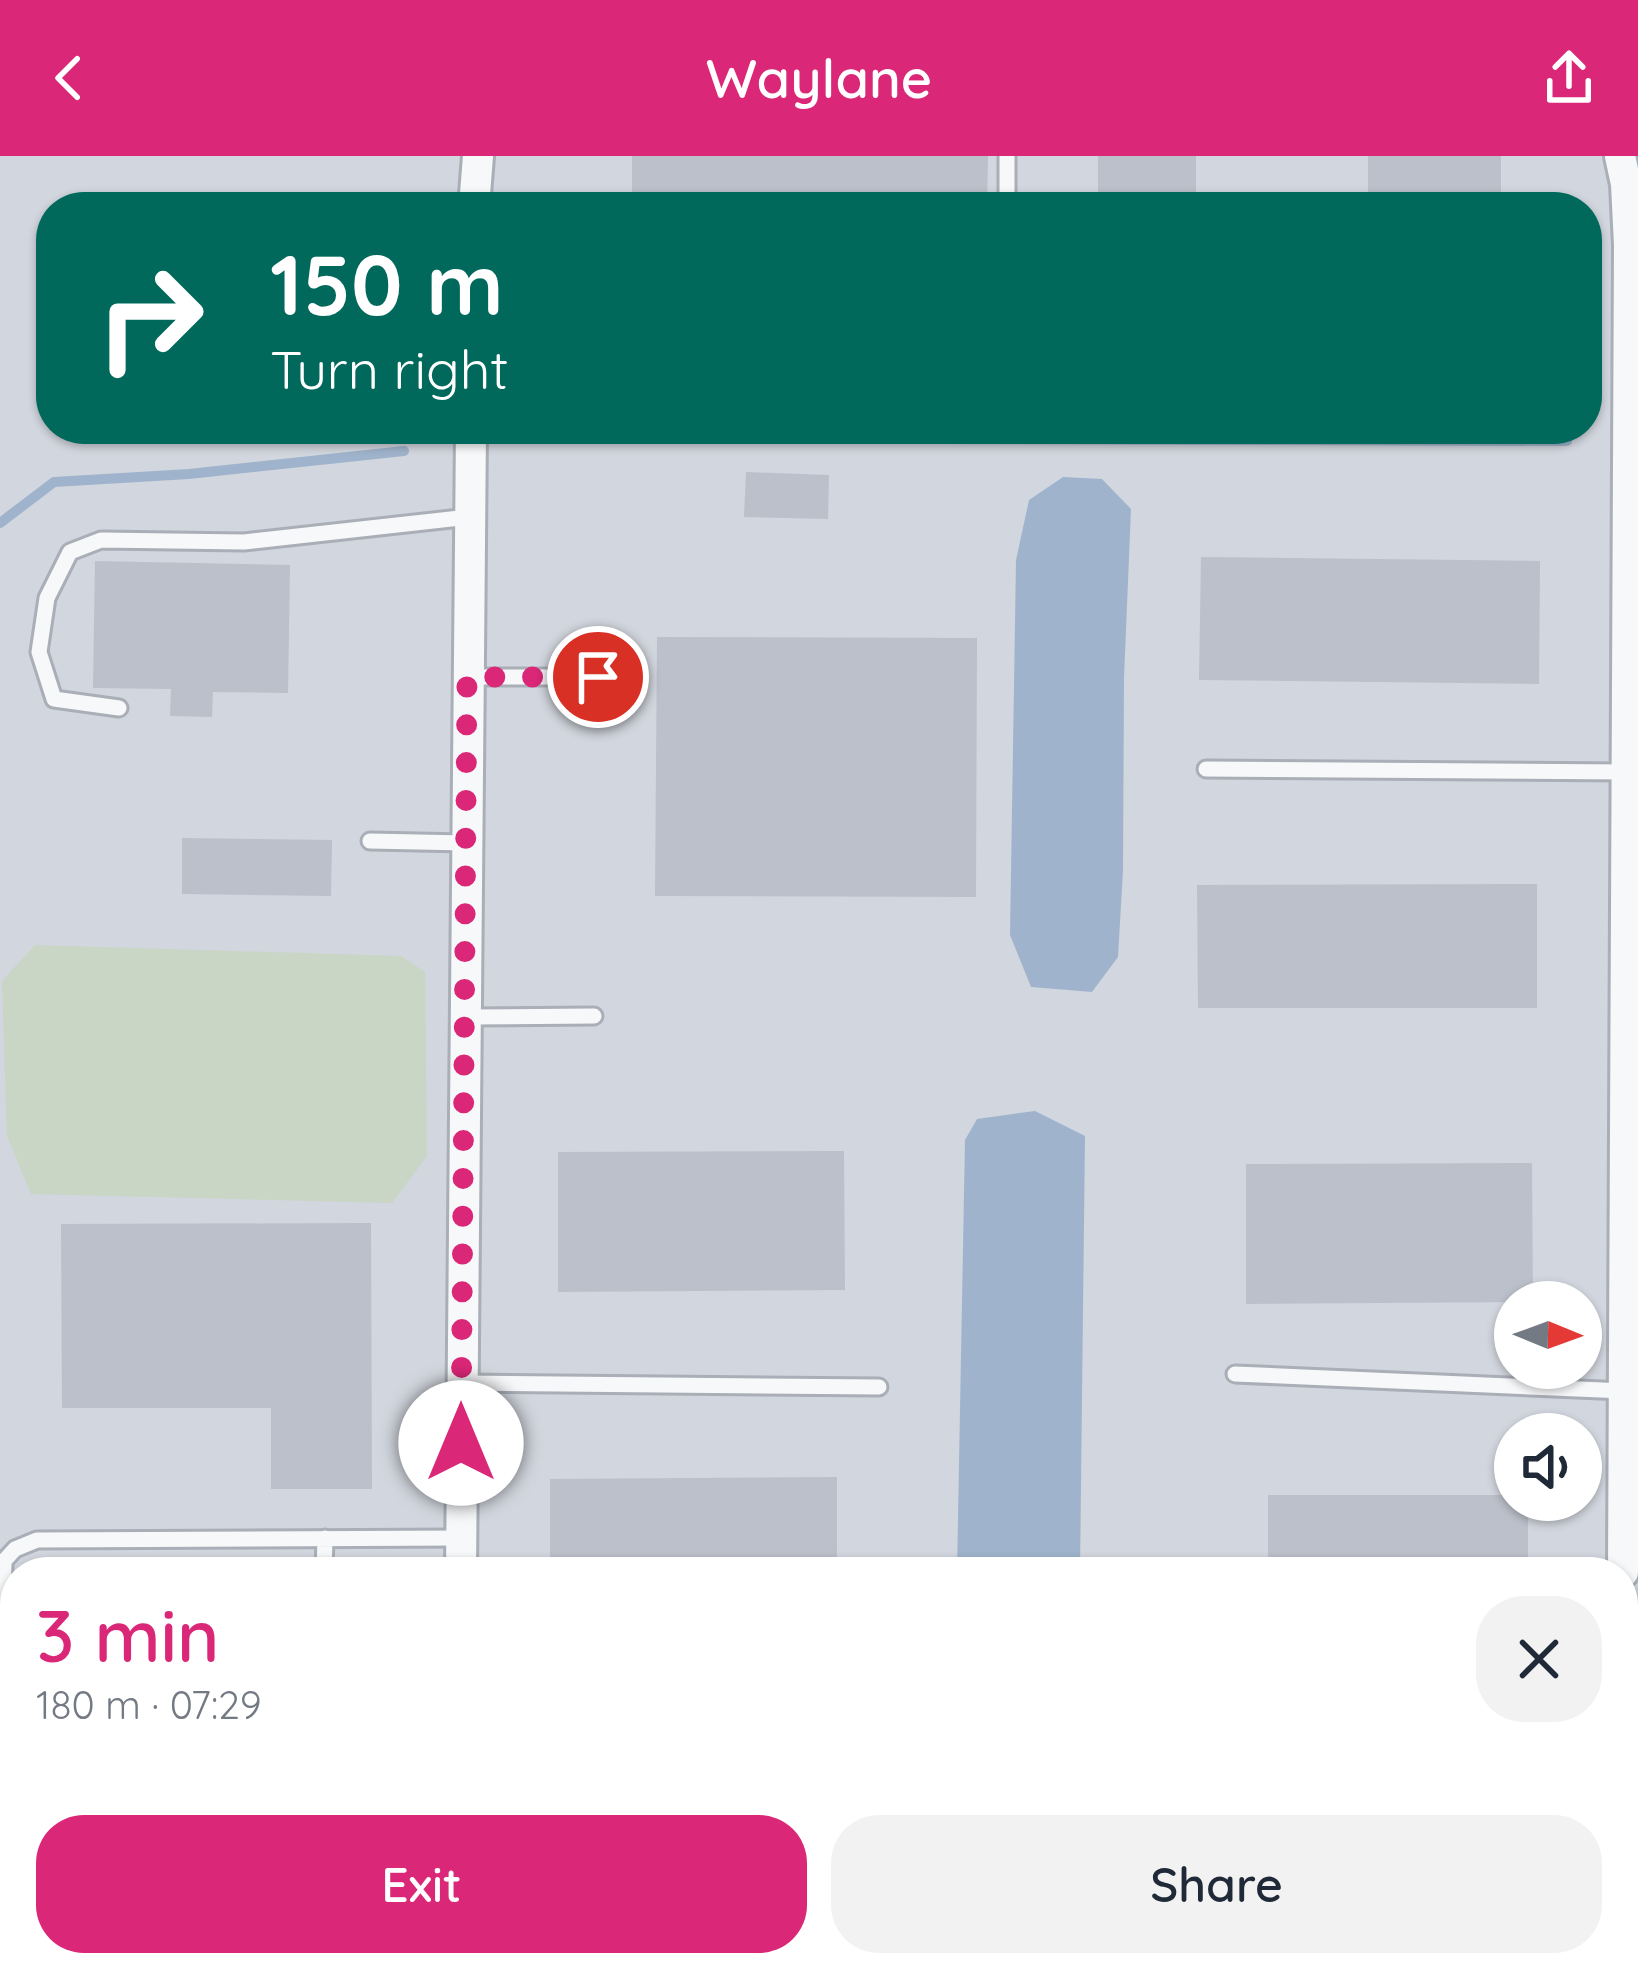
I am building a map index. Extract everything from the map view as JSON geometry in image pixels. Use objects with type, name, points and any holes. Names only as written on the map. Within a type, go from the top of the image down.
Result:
[{"type":"street","points":[[474,192],[478,156]]},
{"type":"street","points":[[1620,156],[1629,244],[1633,640],[1628,772],[1631,1306],[1624,1391],[1623,1557]]},
{"type":"street","points":[[460,1557],[470,444]]},
{"type":"lane","points":[[1006,192],[1007,156]]},
{"type":"lane","points":[[118,708],[54,699],[49,683],[40,652],[46,598],[70,551],[101,540],[244,542],[469,517]]},
{"type":"lane","points":[[467,677],[598,677]]},
{"type":"lane","points":[[1206,769],[1628,772]]},
{"type":"lane","points":[[370,841],[466,842]]},
{"type":"lane","points":[[464,1017],[594,1016]]},
{"type":"lane","points":[[1235,1375],[1624,1391]]},
{"type":"lane","points":[[461,1383],[879,1387]]},
{"type":"lane","points":[[324,1557],[325,1538]]},
{"type":"lane","points":[[8,1557],[37,1540],[461,1538]]},
{"type":"shaded area","points":[[0,156],[1638,156],[1638,1557],[0,1557]]},
{"type":"green space","points":[[35,945],[401,956],[425,972],[427,1156],[392,1203],[31,1194],[7,1136],[2,981]]},
{"type":"water","points":[[1063,477],[1102,479],[1131,509],[1118,957],[1092,992],[1031,987],[1010,935],[1016,560],[1029,500]]},
{"type":"water","points":[[1035,1111],[1085,1136],[1080,1557],[957,1557],[965,1140],[977,1119]]},
{"type":"building","points":[[632,156],[988,156],[987,192],[632,192]]},
{"type":"building","points":[[1098,156],[1196,156],[1196,192],[1098,192]]},
{"type":"building","points":[[1368,156],[1501,156],[1501,192],[1368,192]]},
{"type":"building","points":[[746,472],[829,475],[828,519],[744,517]]},
{"type":"building","points":[[1201,557],[1540,561],[1539,684],[1199,680]]},
{"type":"building","points":[[95,561],[290,565],[288,693],[213,692],[212,717],[170,716],[171,689],[93,688]]},
{"type":"building","points":[[657,637],[977,638],[976,897],[655,896]]},
{"type":"building","points":[[182,838],[332,840],[331,896],[182,894]]},
{"type":"building","points":[[1537,884],[1537,1008],[1198,1008],[1197,885]]},
{"type":"building","points":[[844,1151],[845,1290],[558,1292],[558,1152]]},
{"type":"building","points":[[1532,1163],[1533,1281],[1494,1281],[1494,1302],[1246,1304],[1246,1164]]},
{"type":"building","points":[[371,1223],[372,1489],[271,1489],[271,1408],[62,1408],[61,1224]]},
{"type":"building","points":[[837,1477],[837,1557],[550,1557],[550,1479]]},
{"type":"building","points":[[1268,1495],[1494,1495],[1494,1521],[1528,1521],[1528,1557],[1268,1557]]},
{"type":"waterway","points":[[0,523],[54,482],[189,474],[404,451]]},
{"type":"route","points":[[461,1443],[467,677],[598,677]]}]
